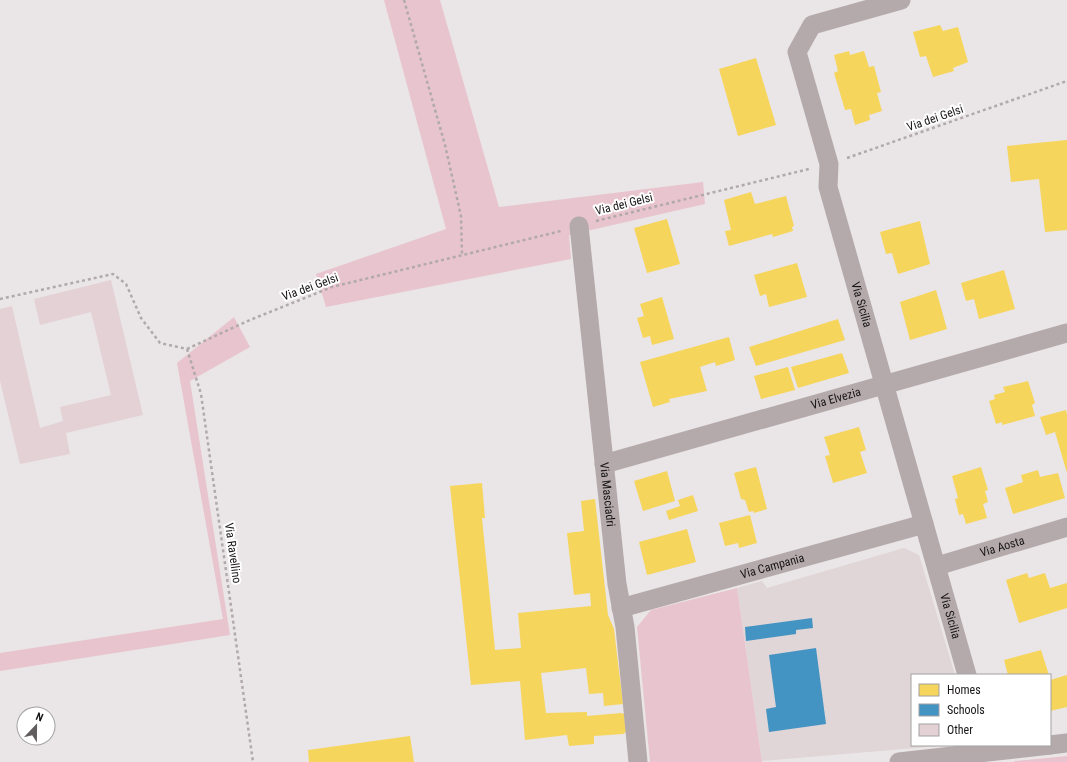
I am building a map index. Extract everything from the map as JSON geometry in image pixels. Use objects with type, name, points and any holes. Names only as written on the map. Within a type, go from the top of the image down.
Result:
[{"type":"street","name":"Via Sicilia","points":[[901,0],[812,25],[797,52],[829,164],[828,187],[968,674]]},
{"type":"street","name":"Via Masciadri","points":[[580,226],[616,584],[625,627],[638,762]]},
{"type":"street","name":"Via Elvezia","points":[[604,464],[885,386],[1067,333]]},
{"type":"street","name":"Via Campania","points":[[621,608],[924,524]]},
{"type":"street","name":"Via Aosta","points":[[936,566],[1067,527]]},
{"type":"street","points":[[1051,745],[1067,743]]},
{"type":"street","points":[[899,762],[1042,746]]},
{"type":"path","points":[[404,0],[445,145],[461,216],[462,254]]},
{"type":"path","name":"Via dei Gelsi","points":[[187,349],[250,320],[332,287],[462,254],[536,238],[614,215],[829,164],[1067,81]]},
{"type":"path","points":[[0,299],[113,274],[126,284],[141,318],[160,343],[187,349]]},
{"type":"path","name":"Via Ravellino","points":[[187,349],[201,394],[253,762]]},
{"type":"shaded area","points":[[384,0],[440,0],[499,207],[703,182],[705,204],[569,235],[571,259],[326,307],[316,274],[446,229]]},
{"type":"shaded area","points":[[234,317],[250,347],[190,381],[230,635],[0,671],[0,653],[223,619],[177,363]]},
{"type":"shaded area","points":[[904,548],[919,555],[955,674],[911,674],[911,746],[938,746],[762,761],[737,588],[762,581],[767,588]]},
{"type":"shaded area","points":[[737,588],[762,762],[650,762],[637,627],[651,610]]},
{"type":"shaded area","points":[[1067,756],[1067,762],[1014,762],[1015,761]]},
{"type":"building: Homes","points":[[940,25],[943,31],[958,27],[968,62],[953,68],[954,71],[933,77],[926,56],[920,57],[913,32]]},
{"type":"building: Homes","points":[[849,51],[850,55],[864,51],[869,67],[874,66],[881,92],[877,93],[882,111],[869,115],[870,120],[855,125],[851,109],[845,110],[834,73],[838,71],[834,55]]},
{"type":"building: Homes","points":[[756,58],[776,125],[738,136],[719,69]]},
{"type":"building: Homes","points":[[1067,140],[1067,230],[1045,232],[1039,179],[1011,182],[1007,146]]},
{"type":"building: Homes","points":[[751,192],[755,204],[786,196],[794,226],[792,227],[793,231],[773,237],[772,234],[729,246],[725,231],[731,230],[724,200]]},
{"type":"building: Homes","points":[[667,219],[680,264],[647,273],[634,228]]},
{"type":"building: Homes","points":[[920,221],[930,264],[898,274],[892,253],[886,254],[880,232]]},
{"type":"building: Homes","points":[[797,263],[807,297],[769,307],[766,294],[760,296],[754,275]]},
{"type":"building: Homes","points":[[1004,270],[1015,309],[979,319],[974,299],[966,301],[961,283]]},
{"type":"building: Homes","points":[[936,290],[947,329],[910,340],[900,302]]},
{"type":"building: Homes","points":[[662,297],[674,339],[652,345],[650,336],[643,338],[637,318],[644,316],[640,304]]},
{"type":"building: Homes","points":[[838,319],[845,340],[756,366],[749,347]]},
{"type":"building: Homes","points":[[729,337],[735,360],[716,366],[715,362],[700,367],[707,391],[669,399],[670,402],[653,407],[640,362]]},
{"type":"building: Homes","points":[[842,353],[849,373],[798,388],[791,367]]},
{"type":"building: Homes","points":[[788,367],[795,390],[761,399],[754,376]]},
{"type":"building: Homes","points":[[1028,381],[1035,403],[1032,405],[1035,416],[1002,425],[1002,422],[996,424],[989,401],[995,399],[994,395],[1005,392],[1003,387]]},
{"type":"building: Homes","points":[[1066,410],[1067,473],[1055,432],[1046,435],[1040,417]]},
{"type":"building: Homes","points":[[859,427],[866,450],[860,452],[867,473],[833,483],[825,456],[830,455],[824,437]]},
{"type":"building: Homes","points":[[756,467],[767,509],[754,513],[753,511],[749,512],[745,500],[741,499],[734,473]]},
{"type":"building: Homes","points":[[981,467],[988,490],[985,491],[988,502],[983,504],[987,518],[966,524],[963,514],[959,515],[955,499],[958,498],[952,476]]},
{"type":"building: Homes","points":[[1038,470],[1040,477],[1058,473],[1065,498],[1013,514],[1005,488],[1023,482],[1021,475]]},
{"type":"building: Homes","points":[[667,471],[675,501],[643,511],[634,481]]},
{"type":"building: Homes","points":[[482,483],[485,518],[482,518],[495,650],[521,648],[518,613],[591,606],[590,593],[574,595],[567,533],[584,531],[581,501],[595,499],[608,615],[614,629],[623,704],[604,706],[603,693],[589,694],[586,668],[541,673],[546,713],[587,712],[587,716],[621,713],[624,714],[626,732],[623,734],[594,736],[594,744],[569,746],[567,735],[525,740],[520,681],[471,685],[450,486]]},
{"type":"building: Homes","points":[[693,495],[698,511],[669,520],[666,511],[680,506],[678,500]]},
{"type":"building: Homes","points":[[750,515],[757,543],[739,548],[738,543],[725,546],[719,523]]},
{"type":"building: Homes","points":[[687,529],[696,562],[647,575],[639,542]]},
{"type":"building: Homes","points":[[1027,573],[1029,578],[1045,573],[1050,588],[1067,583],[1067,608],[1019,623],[1006,580]]},
{"type":"building: Homes","points":[[1041,650],[1049,674],[1008,674],[1004,660]]},
{"type":"building: Homes","points":[[1067,675],[1067,707],[1051,711],[1051,680]]},
{"type":"building: Homes","points":[[410,736],[414,762],[309,762],[308,750]]},
{"type":"building: Schools","points":[[812,618],[813,628],[796,630],[796,634],[746,641],[745,627]]},
{"type":"building: Schools","points":[[816,648],[826,724],[769,732],[766,709],[776,707],[769,655]]},
{"type":"building: Other","points":[[111,280],[143,415],[66,433],[70,454],[20,464],[0,381],[0,309],[12,306],[40,428],[63,421],[60,407],[111,395],[91,312],[40,325],[34,299]]}]
